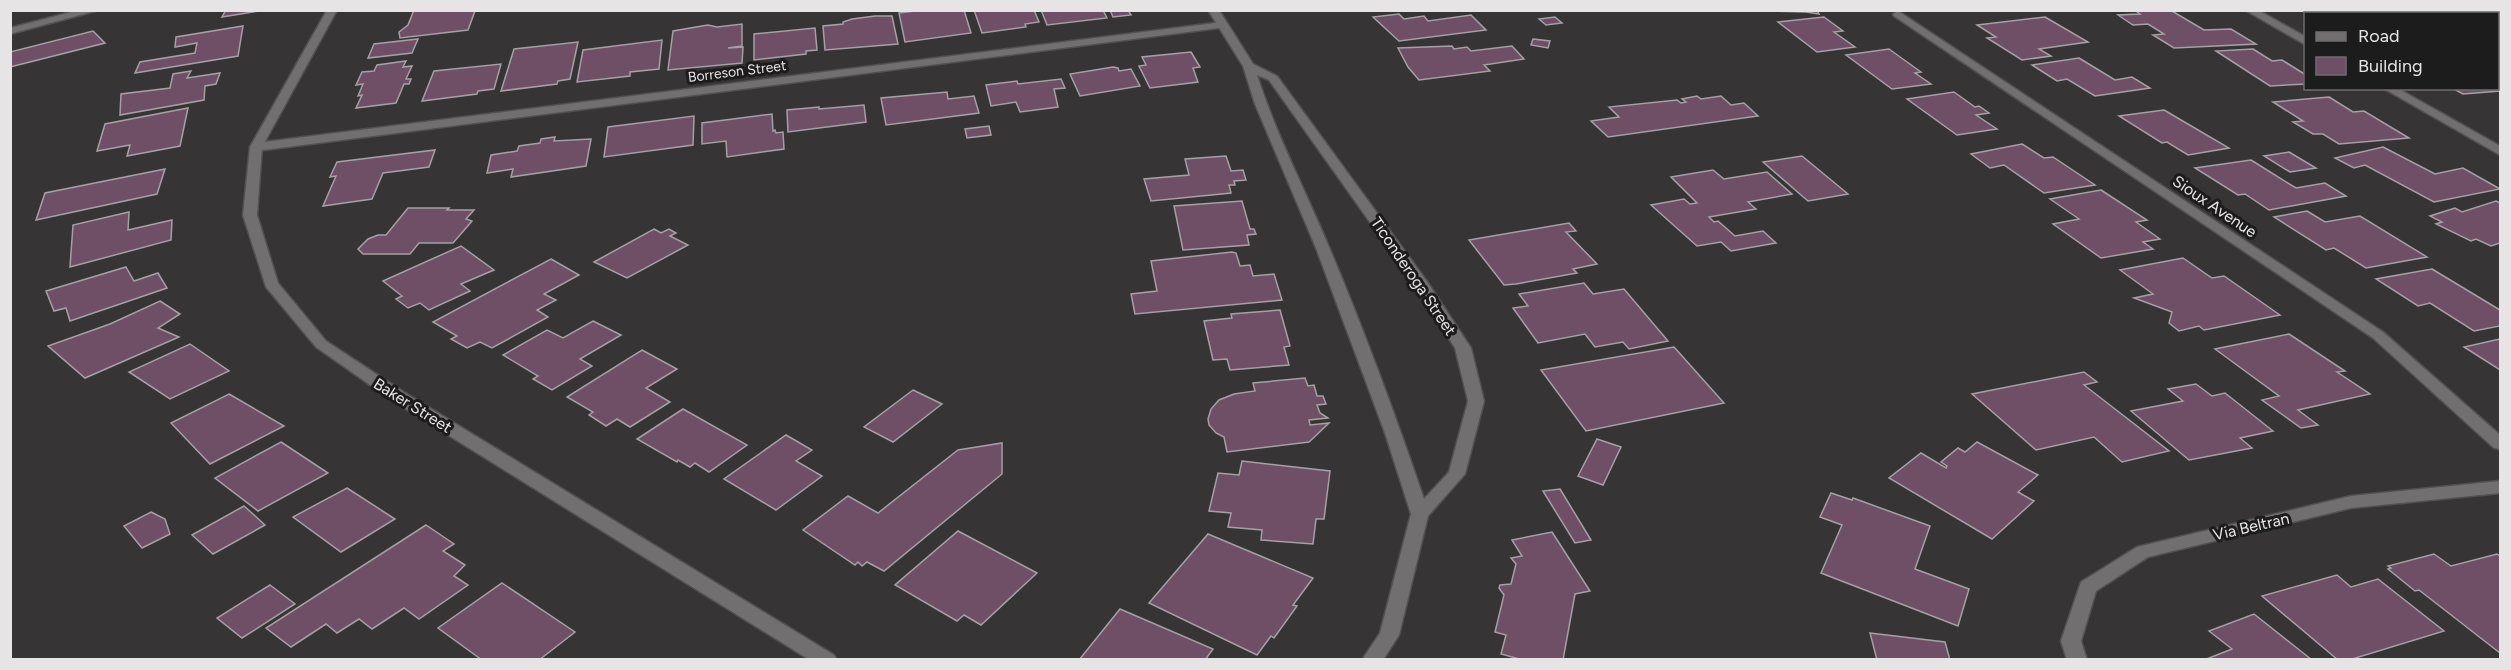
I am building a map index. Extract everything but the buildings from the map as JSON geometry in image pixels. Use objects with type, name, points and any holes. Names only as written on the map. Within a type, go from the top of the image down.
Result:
[{"type":"street","points":[[10,31],[94,10]]},
{"type":"street","name":"Baker Street","points":[[332,10],[256,147],[250,215],[271,284],[321,344],[396,395],[827,660]]},
{"type":"street","name":"Ticonderoga Street","points":[[1213,10],[1249,66],[1261,104],[1323,248],[1385,411],[1420,514]]},
{"type":"street","points":[[2250,10],[2304,41]]},
{"type":"street","name":"Sioux Avenue","points":[[1898,14],[2379,335],[2500,444]]},
{"type":"street","name":"Borreson Street","points":[[256,147],[1223,25]]},
{"type":"street","name":"Ticonderoga Street","points":[[1249,66],[1273,78],[1417,277],[1463,348],[1476,401],[1457,474],[1420,514],[1389,635],[1372,660]]},
{"type":"street","points":[[2392,90],[2500,151]]},
{"type":"street","name":"Via Beltran","points":[[2077,660],[2071,641],[2088,586],[2143,552],[2351,502],[2500,487]]}]
